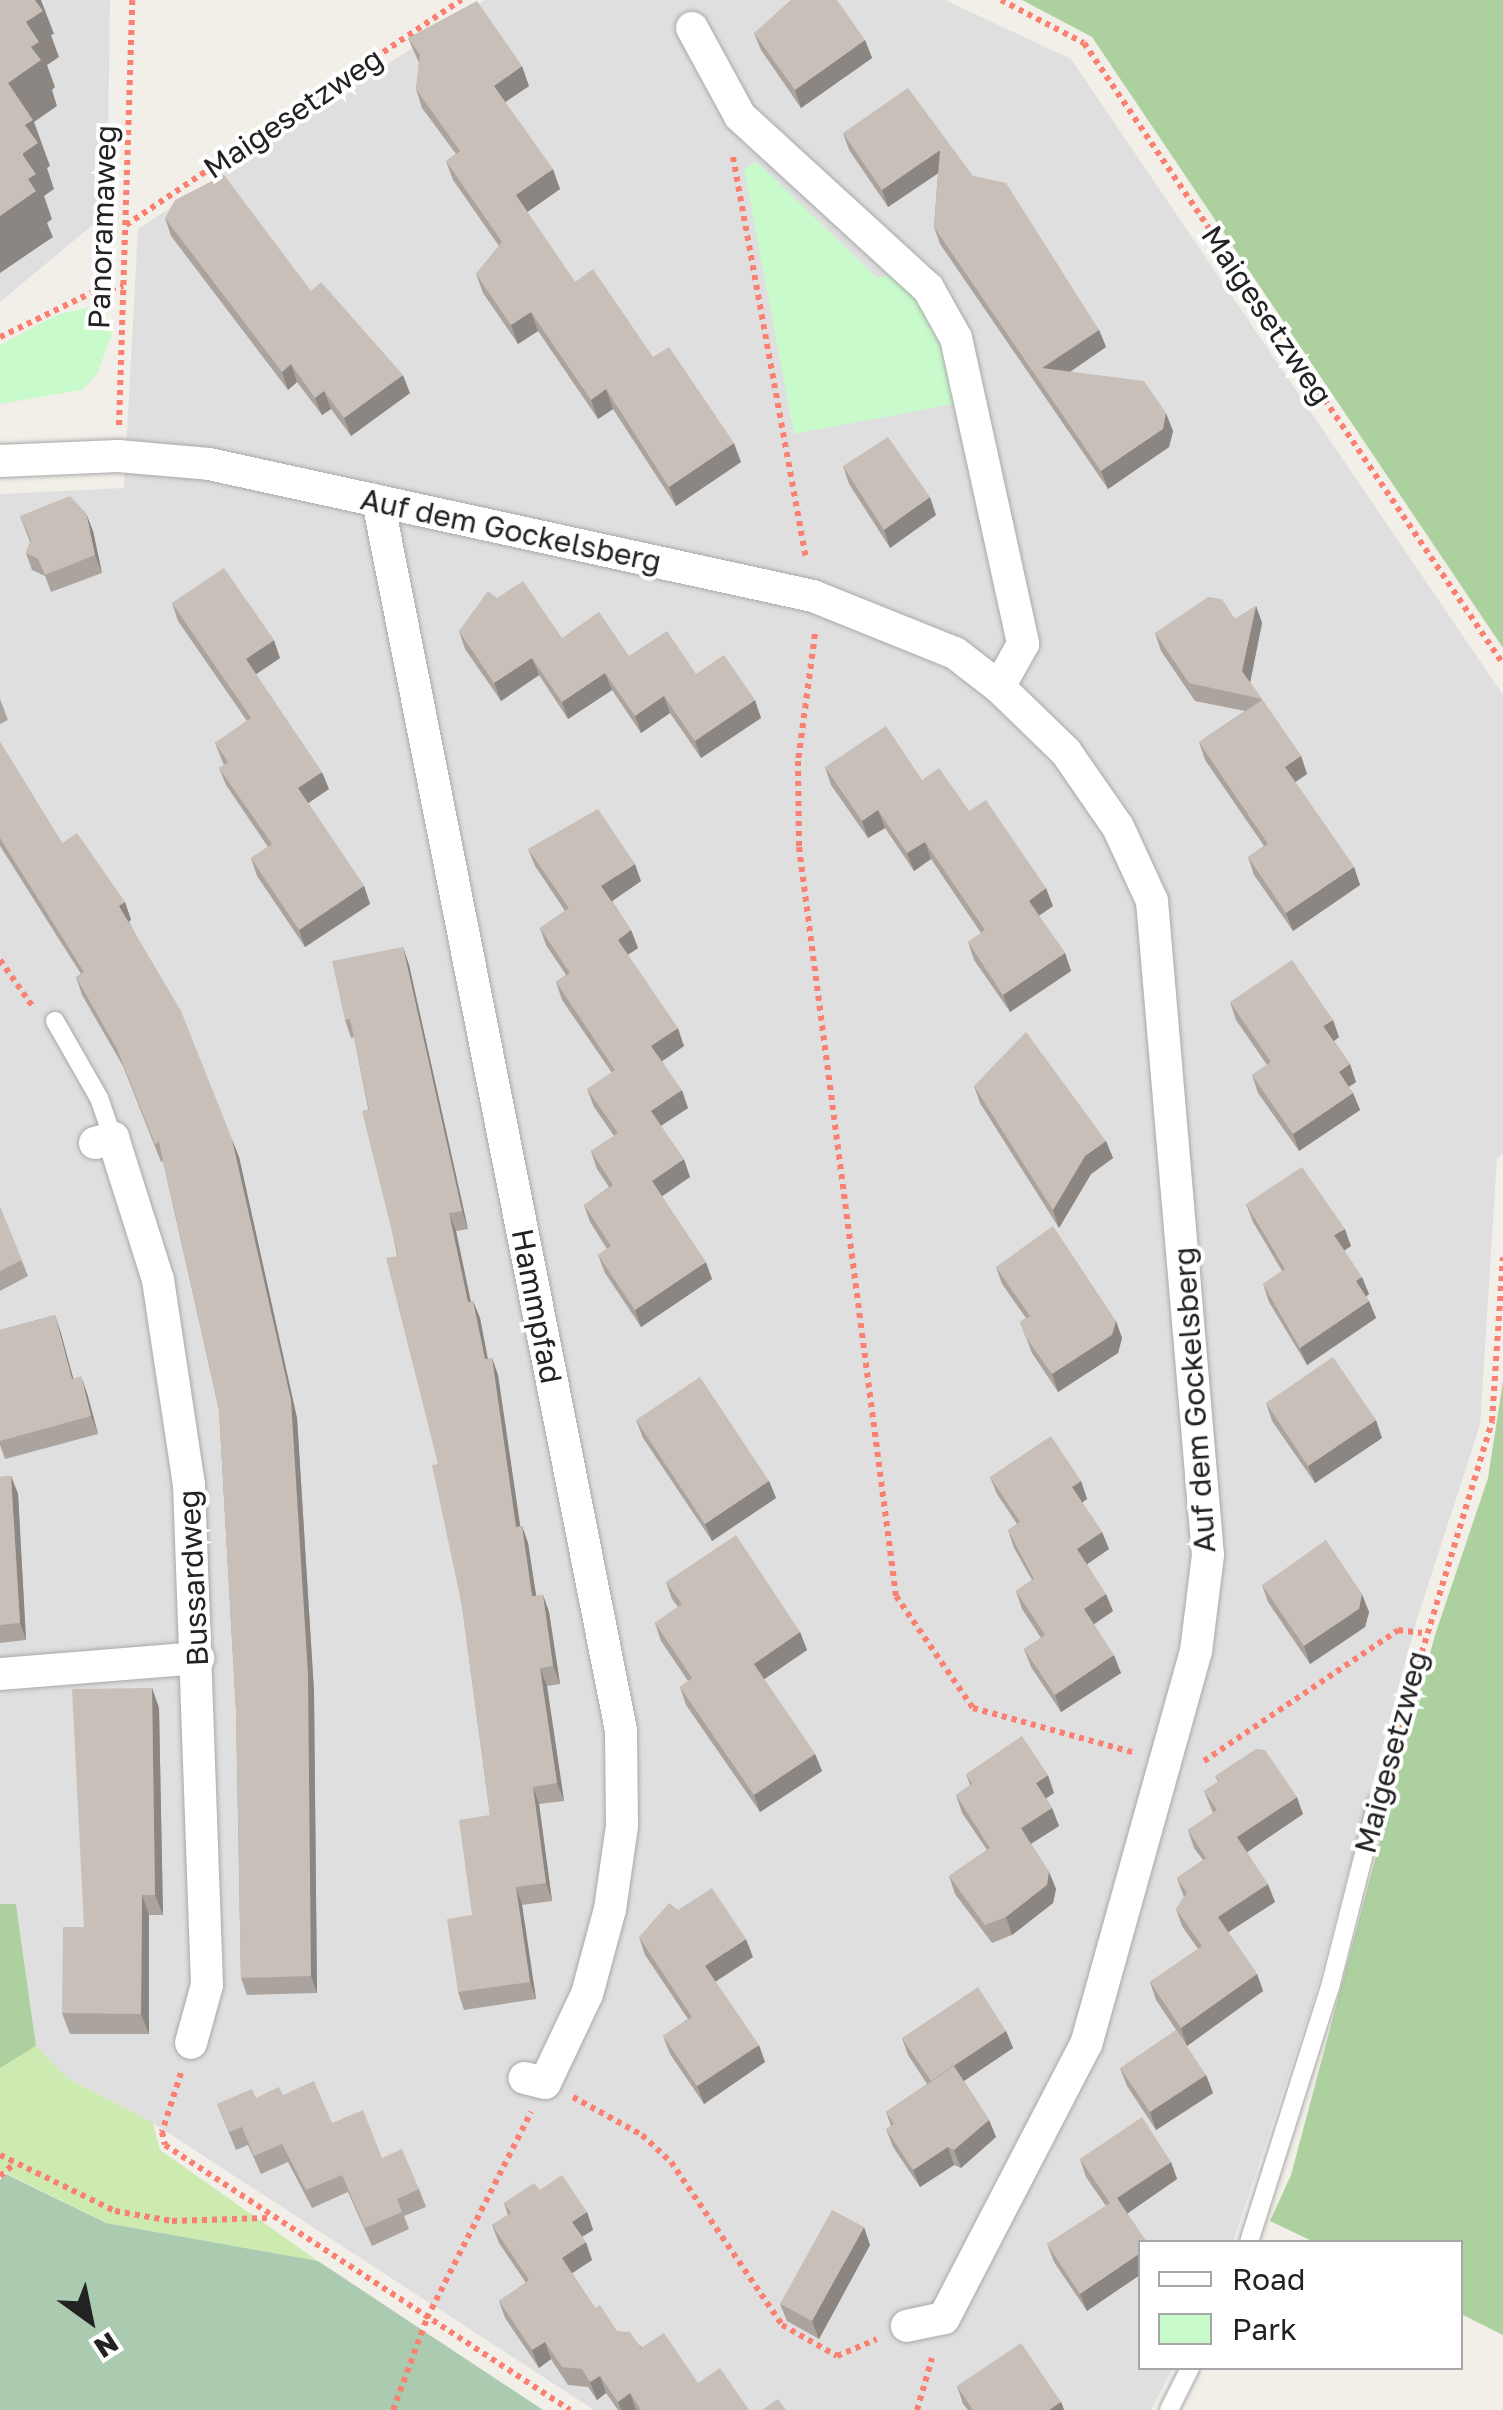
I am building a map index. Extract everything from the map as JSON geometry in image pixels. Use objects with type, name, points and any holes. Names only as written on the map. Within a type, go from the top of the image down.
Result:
[{"type":"street","points":[[692,28],[740,116],[928,288],[956,338],[1023,644],[1000,687]]},
{"type":"street","name":"Auf dem Gockelsberg","points":[[0,461],[118,456],[209,464],[813,596],[955,653],[1000,687],[1066,752],[1118,827],[1152,902],[1208,1555],[1196,1651],[1086,2044],[944,2318]]},
{"type":"street","name":"Hammpfad","points":[[378,501],[621,1730],[622,1826],[610,1909],[587,1994],[535,2081]]},
{"type":"street","name":"Bussardweg","points":[[104,1140],[158,1280],[176,1371],[198,1658],[207,1985],[191,2043]]},
{"type":"street","points":[[0,1674],[198,1658]]},
{"type":"street","points":[[907,2326],[944,2318]]},
{"type":"lane","points":[[54,1021],[99,1098],[104,1140]]},
{"type":"lane","name":"Maigesetzweg","points":[[1251,2240],[1319,2024],[1377,1802]]},
{"type":"lane","points":[[1169,2410],[1189,2370]]},
{"type":"path","name":"Panoramaweg","points":[[118,456],[132,0]]},
{"type":"path","name":"Maigesetzweg","points":[[125,225],[461,0]]},
{"type":"path","name":"Maigesetzweg","points":[[1001,0],[1084,43],[1503,664]]},
{"type":"path","points":[[740,116],[728,128],[813,596],[816,646],[798,761],[799,847],[896,1596],[973,1708],[1123,1750]]},
{"type":"path","points":[[0,337],[91,293],[123,286]]},
{"type":"path","points":[[0,960],[30,1004],[54,1021]]},
{"type":"path","name":"Maigesetzweg","points":[[1377,1802],[1422,1633],[1479,1476],[1492,1421],[1503,1257]]},
{"type":"path","points":[[1196,1766],[1398,1630],[1422,1633]]},
{"type":"path","points":[[191,2043],[162,2132],[166,2145],[270,2218],[570,2410]]},
{"type":"path","points":[[394,2410],[427,2318],[535,2081],[642,2134],[671,2162],[782,2325],[837,2356],[907,2326]]},
{"type":"path","points":[[0,2155],[115,2211],[172,2221],[270,2218]]},
{"type":"path","points":[[0,2176],[14,2164]]},
{"type":"path","points":[[917,2410],[944,2318]]},
{"type":"shaded area","points":[[0,0],[110,0],[107,213],[0,302]]},
{"type":"shaded area","points":[[485,0],[945,0],[1071,59],[1503,695],[1503,1153],[1497,1159],[1480,1425],[1417,1619],[1315,1995],[1234,2240],[1138,2240],[1138,2370],[1172,2370],[1151,2410],[594,2410],[153,2123],[66,2077],[36,2046],[16,1904],[0,1904],[0,494],[124,488],[138,229]]},
{"type":"green space","points":[[1022,0],[1503,0],[1503,648],[1092,37]]},
{"type":"green space","points":[[757,162],[877,278],[893,275],[917,295],[943,340],[959,403],[794,434],[744,169]]},
{"type":"green space","points":[[91,307],[103,314],[112,334],[97,374],[82,390],[0,404],[0,345],[59,314]]},
{"type":"green space","points":[[1503,1381],[1503,2335],[1463,2315],[1463,2240],[1310,2240],[1270,2221],[1291,2175],[1435,1635],[1488,1478]]},
{"type":"green space","points":[[0,1904],[16,1904],[36,2046],[0,2068]]},
{"type":"green space","points":[[36,2046],[66,2077],[153,2123],[160,2150],[318,2261],[106,2223],[0,2170],[0,2068]]},
{"type":"green space","points":[[6,2174],[106,2223],[318,2261],[543,2410],[0,2410],[0,2180]]},
{"type":"building","points":[[0,0],[35,0],[43,11],[26,22],[39,42],[31,47],[41,60],[8,83],[33,120],[25,125],[38,143],[22,154],[36,174],[28,179],[36,191],[0,216]]},
{"type":"building","points":[[791,0],[837,0],[865,40],[795,90],[754,33]]},
{"type":"building","points":[[477,1],[522,66],[494,86],[553,169],[516,195],[575,282],[593,269],[653,357],[669,347],[734,443],[669,487],[606,389],[591,400],[531,312],[511,325],[476,274],[502,242],[446,161],[460,151],[416,89],[420,55],[408,38]]},
{"type":"building","points":[[908,88],[973,176],[1006,183],[1099,330],[1042,368],[1144,381],[1166,413],[1163,429],[1101,471],[934,227],[940,150],[882,190],[843,133]]},
{"type":"building","points":[[224,175],[311,291],[321,282],[403,375],[344,418],[324,391],[315,398],[291,364],[282,372],[165,218],[175,200]]},
{"type":"building","points":[[888,437],[930,497],[884,530],[843,466]]},
{"type":"building","points":[[70,496],[86,513],[95,555],[45,575],[38,559],[26,553],[31,540],[20,516]]},
{"type":"building","points":[[224,568],[274,640],[246,659],[322,772],[298,788],[364,886],[299,930],[251,858],[272,844],[219,768],[228,762],[215,743],[251,718],[172,603]]},
{"type":"building","points":[[523,581],[562,638],[599,612],[629,656],[667,631],[696,674],[724,655],[755,700],[695,741],[664,696],[635,716],[605,673],[562,702],[532,658],[494,683],[459,631],[488,591],[497,598]]},
{"type":"building","points":[[1208,597],[1222,599],[1235,619],[1256,606],[1242,671],[1262,699],[1189,683],[1155,633]]},
{"type":"building","points":[[1262,700],[1301,756],[1285,767],[1354,867],[1286,913],[1248,857],[1268,844],[1199,742]]},
{"type":"building","points":[[886,726],[922,780],[939,768],[969,811],[986,800],[1046,888],[1029,901],[1065,953],[1003,995],[968,942],[985,930],[925,842],[907,853],[878,810],[862,821],[825,767]]},
{"type":"building","points":[[0,742],[62,843],[77,833],[125,902],[119,906],[181,1011],[232,1139],[291,1400],[308,1674],[311,1976],[241,1978],[236,1711],[219,1410],[159,1142],[155,1144],[117,1049],[76,977],[84,972],[0,838]]},
{"type":"building","points":[[598,809],[635,864],[601,886],[631,930],[618,940],[678,1028],[651,1046],[682,1090],[651,1111],[684,1159],[652,1181],[706,1262],[635,1310],[598,1255],[611,1246],[584,1205],[613,1185],[591,1151],[618,1133],[587,1089],[615,1070],[556,982],[570,973],[540,928],[569,908],[528,849]]},
{"type":"building","points":[[403,947],[462,1211],[449,1213],[468,1302],[473,1301],[485,1359],[492,1358],[516,1527],[522,1526],[532,1596],[543,1595],[553,1666],[540,1668],[557,1783],[533,1787],[546,1883],[516,1887],[530,1982],[458,1992],[447,1919],[472,1915],[459,1820],[490,1815],[462,1606],[432,1465],[438,1464],[386,1258],[398,1256],[362,1111],[369,1109],[350,1019],[345,1020],[332,961]]},
{"type":"building","points":[[1292,960],[1333,1020],[1323,1026],[1350,1064],[1339,1072],[1353,1093],[1293,1134],[1252,1075],[1271,1062],[1230,1002]]},
{"type":"building","points":[[1026,1032],[1106,1141],[1085,1156],[1053,1210],[974,1086]]},
{"type":"building","points":[[1302,1167],[1345,1229],[1334,1235],[1362,1277],[1356,1281],[1369,1301],[1300,1348],[1263,1284],[1285,1269],[1246,1204]]},
{"type":"building","points":[[0,1207],[22,1260],[0,1271]]},
{"type":"building","points":[[1053,1226],[1116,1321],[1112,1335],[1052,1374],[1025,1336],[1020,1322],[1030,1316],[996,1267]]},
{"type":"building","points":[[55,1315],[72,1379],[81,1376],[91,1416],[0,1441],[0,1330]]},
{"type":"building","points":[[1333,1357],[1376,1420],[1308,1466],[1266,1403]]},
{"type":"building","points":[[700,1377],[769,1481],[705,1524],[636,1420]]},
{"type":"building","points":[[1051,1436],[1081,1481],[1072,1487],[1102,1532],[1077,1549],[1106,1594],[1084,1609],[1114,1655],[1055,1695],[1024,1649],[1045,1635],[1016,1591],[1034,1579],[1008,1530],[1020,1522],[990,1477]]},
{"type":"building","points":[[11,1476],[20,1623],[0,1625],[0,1477]]},
{"type":"building","points":[[736,1535],[800,1632],[754,1664],[815,1754],[754,1795],[680,1687],[692,1678],[655,1623],[682,1604],[666,1582]]},
{"type":"building","points":[[1326,1540],[1362,1594],[1359,1609],[1304,1646],[1262,1585]]},
{"type":"building","points":[[152,1688],[155,1895],[142,1895],[141,2014],[62,2013],[63,1927],[84,1927],[72,1689]]},
{"type":"building","points":[[1022,1736],[1048,1775],[1036,1783],[1052,1808],[1021,1828],[1049,1872],[1047,1885],[1006,1917],[985,1925],[949,1876],[990,1848],[956,1795],[972,1784],[966,1774]]},
{"type":"building","points":[[1256,1749],[1265,1750],[1297,1797],[1237,1837],[1268,1884],[1218,1917],[1257,1974],[1181,2028],[1150,1982],[1202,1946],[1176,1909],[1187,1893],[1177,1878],[1206,1858],[1188,1830],[1217,1810],[1204,1791],[1219,1781],[1215,1776]]},
{"type":"building","points":[[712,1888],[746,1939],[705,1966],[759,2045],[697,2086],[663,2036],[692,2017],[639,1937],[669,1903],[678,1910]]},
{"type":"building","points":[[978,1987],[1006,2031],[931,2081],[902,2038]]},
{"type":"building","points":[[1176,2030],[1206,2075],[1150,2112],[1120,2068]]},
{"type":"building","points":[[954,2066],[989,2120],[954,2150],[948,2147],[913,2170],[886,2129],[894,2124],[886,2112]]},
{"type":"building","points":[[314,2081],[332,2123],[363,2110],[382,2158],[402,2149],[419,2189],[397,2199],[402,2212],[365,2228],[342,2175],[306,2190],[282,2144],[254,2156],[242,2127],[229,2132],[217,2104],[252,2089],[256,2098],[279,2087],[283,2095]]},
{"type":"building","points":[[1142,2117],[1171,2162],[1117,2198],[1146,2240],[1138,2240],[1138,2254],[1080,2294],[1047,2244],[1110,2203],[1080,2159]]},
{"type":"building","points":[[562,2175],[587,2212],[572,2222],[586,2242],[562,2258],[595,2308],[600,2305],[617,2331],[630,2332],[641,2348],[664,2333],[698,2383],[720,2368],[749,2410],[641,2410],[630,2393],[618,2402],[600,2376],[590,2382],[582,2369],[562,2367],[545,2342],[532,2350],[499,2301],[529,2280],[492,2225],[511,2213],[504,2203],[534,2183],[540,2190]]},
{"type":"building","points":[[832,2210],[864,2227],[812,2321],[780,2304]]},
{"type":"building","points":[[1021,2343],[1061,2402],[1049,2410],[973,2410],[957,2386]]},
{"type":"building","points":[[778,2399],[786,2410],[762,2410]]}]
